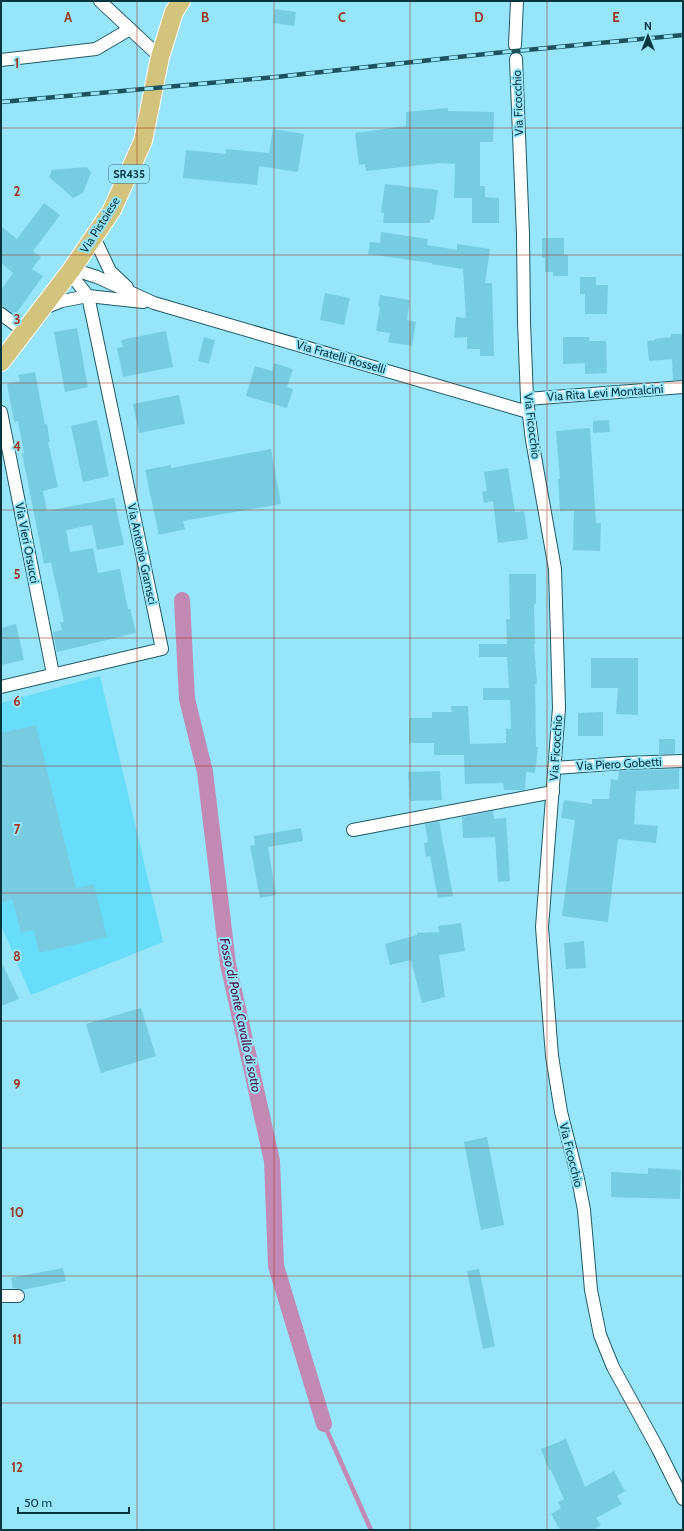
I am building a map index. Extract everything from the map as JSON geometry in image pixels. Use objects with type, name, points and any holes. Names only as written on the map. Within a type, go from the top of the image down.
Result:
[{"type":"main road","name":"Via Pistoiese","points":[[1,362],[72,269],[112,210],[143,141],[160,57],[174,12],[181,1]]},
{"type":"street","points":[[100,1],[160,57]]},
{"type":"street","points":[[515,45],[517,1]]},
{"type":"street","points":[[1,60],[96,49],[130,29]]},
{"type":"street","name":"Via Ficocchio","points":[[516,59],[523,228],[527,399],[555,569],[559,708],[542,915],[542,939],[552,1056],[561,1112],[578,1179],[584,1210],[589,1275],[600,1335],[613,1367],[658,1449],[683,1499]]},
{"type":"street","name":"Via Fratelli Rosselli","points":[[94,237],[110,271],[126,287],[154,303]]},
{"type":"street","points":[[72,269],[76,281],[88,296]]},
{"type":"street","name":"Via Fratelli Rosselli","points":[[72,269],[97,277],[154,303],[528,412]]},
{"type":"street","name":"Via Fratelli Rosselli","points":[[41,309],[88,296],[154,303]]},
{"type":"street","name":"Via Antonio Gramsci","points":[[1,687],[162,649],[88,296]]},
{"type":"street","points":[[1,314],[24,331]]},
{"type":"street","name":"Via Rita Levi Montalcini","points":[[527,399],[683,387]]},
{"type":"street","name":"Via Vieri Orsucci","points":[[1,412],[53,674]]},
{"type":"street","name":"Via Piero Gobetti","points":[[555,768],[624,763],[683,761]]},
{"type":"street","name":"Via Ficocchio","points":[[353,830],[553,792]]},
{"type":"street","points":[[1,1296],[18,1296]]},
{"type":"shaded area","points":[[100,676],[163,942],[31,995],[1,925],[1,703]]},
{"type":"building","points":[[275,9],[296,12],[294,26],[273,23]]},
{"type":"building","points":[[448,108],[448,111],[494,112],[493,142],[480,142],[480,186],[485,186],[485,197],[499,198],[499,223],[472,223],[472,198],[454,198],[455,164],[440,163],[366,171],[365,164],[359,165],[355,133],[406,126],[406,112]]},
{"type":"building","points":[[273,129],[304,134],[298,172],[259,166],[257,185],[183,178],[186,150],[226,154],[226,149],[269,153]]},
{"type":"building","points":[[87,167],[91,173],[83,193],[73,198],[49,177],[52,170]]},
{"type":"building","points":[[385,184],[438,190],[434,220],[430,219],[430,223],[383,223],[384,213],[381,212]]},
{"type":"building","points":[[44,203],[60,215],[33,251],[41,257],[32,269],[43,276],[15,315],[1,307],[1,290],[13,273],[1,263],[1,226],[17,239]]},
{"type":"building","points":[[381,232],[428,239],[427,245],[457,250],[457,244],[490,249],[485,283],[492,283],[494,356],[480,356],[480,349],[467,349],[467,337],[454,338],[456,317],[466,318],[463,269],[368,254],[370,242],[380,243]]},
{"type":"building","points":[[542,238],[564,238],[564,255],[568,255],[568,276],[553,276],[553,272],[545,272],[545,258],[542,258]]},
{"type":"building","points":[[580,277],[596,277],[596,285],[608,285],[607,314],[585,314],[585,294],[580,294]]},
{"type":"building","points":[[325,293],[350,298],[344,325],[320,320]]},
{"type":"building","points":[[380,295],[410,300],[407,320],[416,322],[412,346],[388,342],[390,333],[376,331],[380,307],[378,306]]},
{"type":"building","points":[[77,328],[88,387],[65,392],[54,332]]},
{"type":"building","points":[[166,331],[173,367],[123,377],[117,348],[123,347],[121,340]]},
{"type":"building","points":[[671,334],[683,334],[683,380],[673,380],[672,359],[649,361],[647,341],[671,337]]},
{"type":"building","points":[[204,337],[215,340],[209,364],[198,361]]},
{"type":"building","points":[[563,337],[589,337],[589,341],[606,341],[607,373],[585,374],[585,363],[563,364]]},
{"type":"building","points":[[274,363],[293,369],[287,387],[293,389],[287,408],[246,396],[255,366],[272,371]]},
{"type":"building","points":[[35,372],[45,425],[47,424],[50,442],[48,442],[58,487],[43,491],[47,511],[114,498],[124,545],[97,550],[92,525],[66,530],[70,552],[93,548],[98,573],[120,569],[128,609],[130,609],[136,633],[57,652],[53,632],[62,630],[60,622],[64,622],[51,562],[44,564],[22,453],[24,453],[18,421],[14,422],[7,384],[20,381],[18,375]]},
{"type":"building","points":[[179,395],[185,424],[139,433],[133,404]]},
{"type":"building","points":[[97,420],[109,476],[83,482],[71,426]]},
{"type":"building","points":[[609,420],[610,432],[593,433],[593,421]]},
{"type":"building","points":[[590,428],[596,523],[601,523],[600,551],[573,550],[574,510],[560,511],[558,479],[560,479],[556,431]]},
{"type":"building","points":[[271,449],[281,504],[183,521],[185,529],[159,535],[145,470],[171,465],[171,468]]},
{"type":"building","points":[[508,468],[515,512],[524,511],[528,539],[498,543],[493,501],[484,503],[482,492],[487,491],[484,472]]},
{"type":"building","points":[[509,574],[536,574],[534,644],[537,683],[535,684],[536,747],[538,747],[535,773],[526,772],[525,790],[504,790],[503,783],[465,784],[464,755],[434,755],[434,743],[409,743],[409,718],[432,718],[432,712],[452,712],[451,706],[468,706],[470,744],[506,743],[506,728],[511,729],[510,700],[483,700],[483,688],[509,688],[507,657],[479,657],[479,644],[507,644],[506,619],[510,619]]},
{"type":"building","points":[[16,624],[24,660],[1,665],[1,628]]},
{"type":"building","points":[[591,658],[638,658],[638,715],[616,714],[618,688],[591,688]]},
{"type":"building","points":[[603,712],[603,736],[578,736],[578,713]]},
{"type":"building","points":[[36,725],[76,888],[94,884],[107,937],[39,953],[34,930],[21,933],[12,899],[1,903],[1,733]]},
{"type":"building","points":[[659,739],[675,739],[675,754],[659,754]]},
{"type":"building","points":[[679,769],[679,789],[636,791],[634,824],[658,826],[656,843],[618,839],[608,922],[562,916],[575,820],[561,818],[564,800],[592,804],[592,799],[609,799],[611,779],[618,780],[619,771]]},
{"type":"building","points":[[440,771],[442,800],[410,801],[408,772]]},
{"type":"building","points":[[493,811],[494,819],[506,818],[510,881],[498,882],[495,837],[463,838],[462,817]]},
{"type":"building","points":[[439,821],[453,896],[438,898],[430,856],[426,857],[424,843],[428,842],[425,824]]},
{"type":"building","points":[[301,828],[303,841],[268,847],[276,895],[260,898],[250,846],[255,845],[254,836]]},
{"type":"building","points":[[461,923],[465,951],[439,955],[445,997],[422,1003],[411,960],[390,965],[385,944],[417,935],[417,933],[439,932],[438,926]]},
{"type":"building","points":[[584,941],[586,968],[566,969],[564,943]]},
{"type":"building","points":[[1,961],[19,999],[1,1006]]},
{"type":"building","points":[[141,1008],[156,1056],[101,1073],[86,1024]]},
{"type":"building","points":[[487,1137],[504,1225],[481,1230],[464,1142]]},
{"type":"building","points":[[648,1168],[681,1170],[680,1199],[611,1197],[611,1172],[648,1174]]},
{"type":"building","points":[[63,1268],[66,1281],[22,1290],[13,1288],[11,1278]]},
{"type":"building","points":[[479,1269],[495,1346],[483,1349],[467,1271]]},
{"type":"building","points":[[566,1439],[585,1487],[614,1471],[625,1491],[617,1496],[622,1504],[596,1518],[601,1525],[593,1530],[560,1530],[551,1514],[561,1508],[558,1502],[564,1499],[551,1470],[549,1470],[541,1449]]},
{"type":"waterway","name":"Fosso di Ponte Cavallo di sotto","points":[[182,600],[187,699],[205,772],[228,964],[272,1161],[276,1266],[324,1424]]},
{"type":"waterway","points":[[324,1424],[371,1530]]},
{"type":"railway","points":[[1,102],[276,77],[495,53],[683,35]]}]
